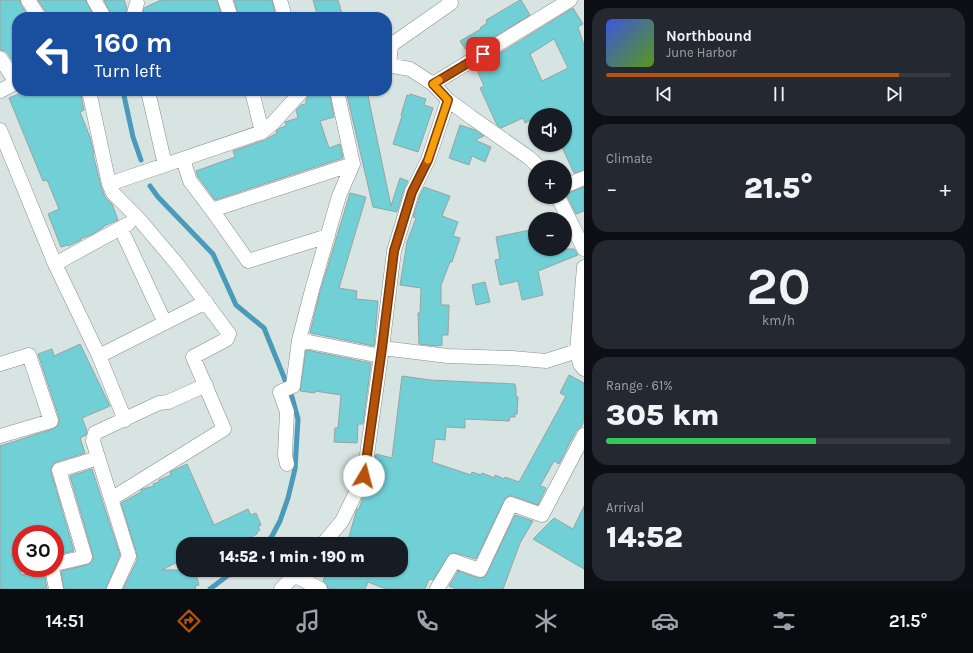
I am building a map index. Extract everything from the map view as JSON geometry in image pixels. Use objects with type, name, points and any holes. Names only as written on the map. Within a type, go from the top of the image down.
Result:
[{"type":"street","points":[[28,0],[36,12]]},
{"type":"street","points":[[94,0],[101,12]]},
{"type":"street","points":[[225,0],[229,12]]},
{"type":"street","points":[[280,0],[284,12]]},
{"type":"street","points":[[392,45],[451,3],[449,0]]},
{"type":"street","points":[[433,84],[570,0]]},
{"type":"street","points":[[0,58],[12,75]]},
{"type":"street","points":[[392,66],[410,69],[433,84],[448,100],[531,160]]},
{"type":"street","points":[[0,91],[12,85]]},
{"type":"street","points":[[90,96],[109,184],[113,193],[138,218],[177,264],[229,334],[227,339],[193,357],[224,429],[112,499]]},
{"type":"street","points":[[149,96],[165,165]]},
{"type":"street","points":[[253,96],[262,132]]},
{"type":"street","points":[[109,184],[262,132],[273,123],[297,96]]},
{"type":"street","points":[[287,464],[285,455],[287,412],[280,392],[293,386],[299,340],[339,196],[353,164],[338,96]]},
{"type":"street","points":[[329,537],[342,521],[364,476],[382,352],[394,251],[412,192],[428,160],[448,100]]},
{"type":"street","points":[[0,130],[55,264],[99,356],[125,420]]},
{"type":"street","points":[[183,159],[190,181],[248,261],[328,236]]},
{"type":"street","points":[[212,210],[353,164]]},
{"type":"street","points":[[572,183],[584,178]]},
{"type":"street","points":[[562,204],[584,249]]},
{"type":"street","points":[[55,264],[121,229],[138,218]]},
{"type":"street","points":[[121,229],[165,323]]},
{"type":"street","points":[[584,267],[577,351],[580,364],[584,370]]},
{"type":"street","points":[[99,356],[206,302]]},
{"type":"street","points":[[299,340],[382,352],[546,361],[577,351]]},
{"type":"street","points":[[0,364],[29,356],[51,421],[0,436]]},
{"type":"street","points":[[114,589],[129,556],[93,441],[95,433],[159,403],[168,402],[206,385]]},
{"type":"street","points":[[437,589],[454,561],[480,570],[511,504],[542,515],[584,436]]},
{"type":"street","points":[[64,562],[85,557],[59,470],[98,458]]},
{"type":"street","points":[[54,577],[56,589]]},
{"type":"street","points":[[281,589],[293,577]]},
{"type":"street","points":[[303,577],[320,589]]},
{"type":"building","points":[[0,0],[20,0],[21,5],[26,12],[12,12],[12,60],[6,51],[0,50]]},
{"type":"building","points":[[38,0],[86,0],[92,12],[46,12]]},
{"type":"building","points":[[104,0],[124,0],[127,8],[126,12],[110,12]]},
{"type":"building","points":[[161,0],[217,0],[221,12],[143,12],[144,8]]},
{"type":"building","points":[[234,0],[272,0],[275,12],[238,12]]},
{"type":"building","points":[[313,0],[338,0],[342,12],[317,12]]},
{"type":"building","points":[[520,0],[530,15],[468,53],[460,41],[481,29],[480,28],[487,23],[486,20]]},
{"type":"building","points":[[573,8],[583,24],[578,27],[584,45],[584,170],[574,173],[572,169],[572,160],[568,160],[564,152],[572,152],[572,108],[528,108],[528,122],[525,123],[523,118],[501,128],[497,125],[480,88],[484,86],[476,68]],"holes":[[[554,39],[568,68],[542,81],[530,54]]]},
{"type":"building","points":[[410,94],[426,99],[424,105],[433,108],[418,152],[393,144],[407,95],[409,96]]},
{"type":"building","points":[[14,96],[81,96],[84,110],[80,112],[90,137],[101,186],[105,197],[112,204],[118,220],[104,226],[91,235],[80,239],[81,240],[68,246],[61,247],[48,214],[59,209],[47,180],[43,181],[9,98]]},
{"type":"building","points":[[308,96],[330,96],[334,117],[320,121],[329,148],[340,144],[343,158],[215,200],[198,177],[196,171],[235,157],[233,151],[265,140],[277,133],[276,131],[286,126],[285,122],[298,118],[296,110],[301,105],[306,104]]},
{"type":"building","points":[[347,96],[368,96],[391,206],[400,178],[408,181],[397,212],[373,207]]},
{"type":"building","points":[[460,125],[475,130],[484,136],[475,140],[491,147],[485,162],[472,156],[469,165],[449,158]]},
{"type":"building","points":[[424,187],[450,196],[442,216],[458,222],[453,236],[460,238],[452,262],[450,262],[441,285],[441,305],[449,305],[448,335],[442,335],[442,345],[437,346],[419,344],[418,313],[420,313],[421,288],[400,285],[407,242],[416,218],[413,217]]},
{"type":"building","points":[[584,187],[584,211],[576,214],[571,204],[572,192]]},
{"type":"building","points":[[350,193],[366,197],[339,288],[357,291],[356,299],[378,301],[374,346],[310,333],[320,292]]},
{"type":"building","points":[[528,230],[528,256],[572,256],[572,249],[574,249],[578,255],[538,271],[543,295],[522,300],[518,281],[500,285],[495,260],[500,259],[496,237]]},
{"type":"building","points":[[485,282],[490,302],[476,305],[472,285]]},
{"type":"building","points":[[80,344],[110,406],[82,418],[87,431],[86,435],[80,438],[85,453],[56,462],[51,468],[74,551],[64,553],[64,525],[12,525],[12,577],[45,577],[47,589],[0,589],[0,446],[53,429],[57,426],[59,418],[38,354],[52,349],[54,356]]},
{"type":"building","points":[[306,350],[371,363],[363,424],[358,424],[357,443],[334,442],[335,428],[338,428],[341,395],[315,391],[315,393],[300,391]]},
{"type":"building","points":[[569,375],[584,383],[584,421],[581,427],[576,431],[559,464],[554,461],[540,486],[546,488],[538,505],[513,496],[506,497],[476,559],[456,553],[450,554],[433,580],[429,579],[425,589],[386,589],[368,582],[365,589],[328,589],[327,584],[323,581],[324,577],[408,577],[408,537],[349,537],[357,509],[359,509],[372,480],[376,454],[392,458],[402,376],[430,380],[515,384],[516,397],[518,397],[517,414],[515,414],[515,417],[510,417],[509,421],[465,419],[465,428],[446,427],[445,440],[435,439],[432,462],[471,475],[472,472],[481,475],[482,473],[495,478],[495,475],[504,479],[505,477],[519,482],[566,396],[560,393]]},
{"type":"building","points":[[187,464],[214,525],[248,509],[251,515],[256,513],[261,525],[258,527],[260,530],[257,534],[251,537],[176,537],[176,563],[162,570],[176,570],[176,577],[197,577],[199,585],[195,586],[196,589],[123,589],[137,560],[137,554],[121,503],[141,492],[141,490],[154,486],[153,484],[159,482],[159,480],[171,475],[170,472]]},
{"type":"building","points":[[92,469],[120,555],[106,589],[64,589],[62,577],[64,577],[64,570],[87,565],[91,563],[93,559],[70,476]]},
{"type":"building","points":[[584,506],[584,569],[533,539],[554,518],[573,529]]},
{"type":"building","points":[[515,515],[533,521],[520,543],[503,589],[456,589],[449,586],[458,571],[478,578],[485,577]]},
{"type":"waterway","points":[[124,96],[133,137],[141,160]]},
{"type":"waterway","points":[[150,186],[158,197],[213,254],[236,305],[264,328],[292,397],[298,419],[295,469],[288,498],[280,521],[271,537]]},
{"type":"waterway","points":[[210,589],[226,577]]},
{"type":"slow traffic","points":[[428,160],[448,100],[433,84],[439,80]]},
{"type":"route","points":[[364,476],[394,251],[412,192],[428,160],[448,100],[433,84],[483,54]]}]
